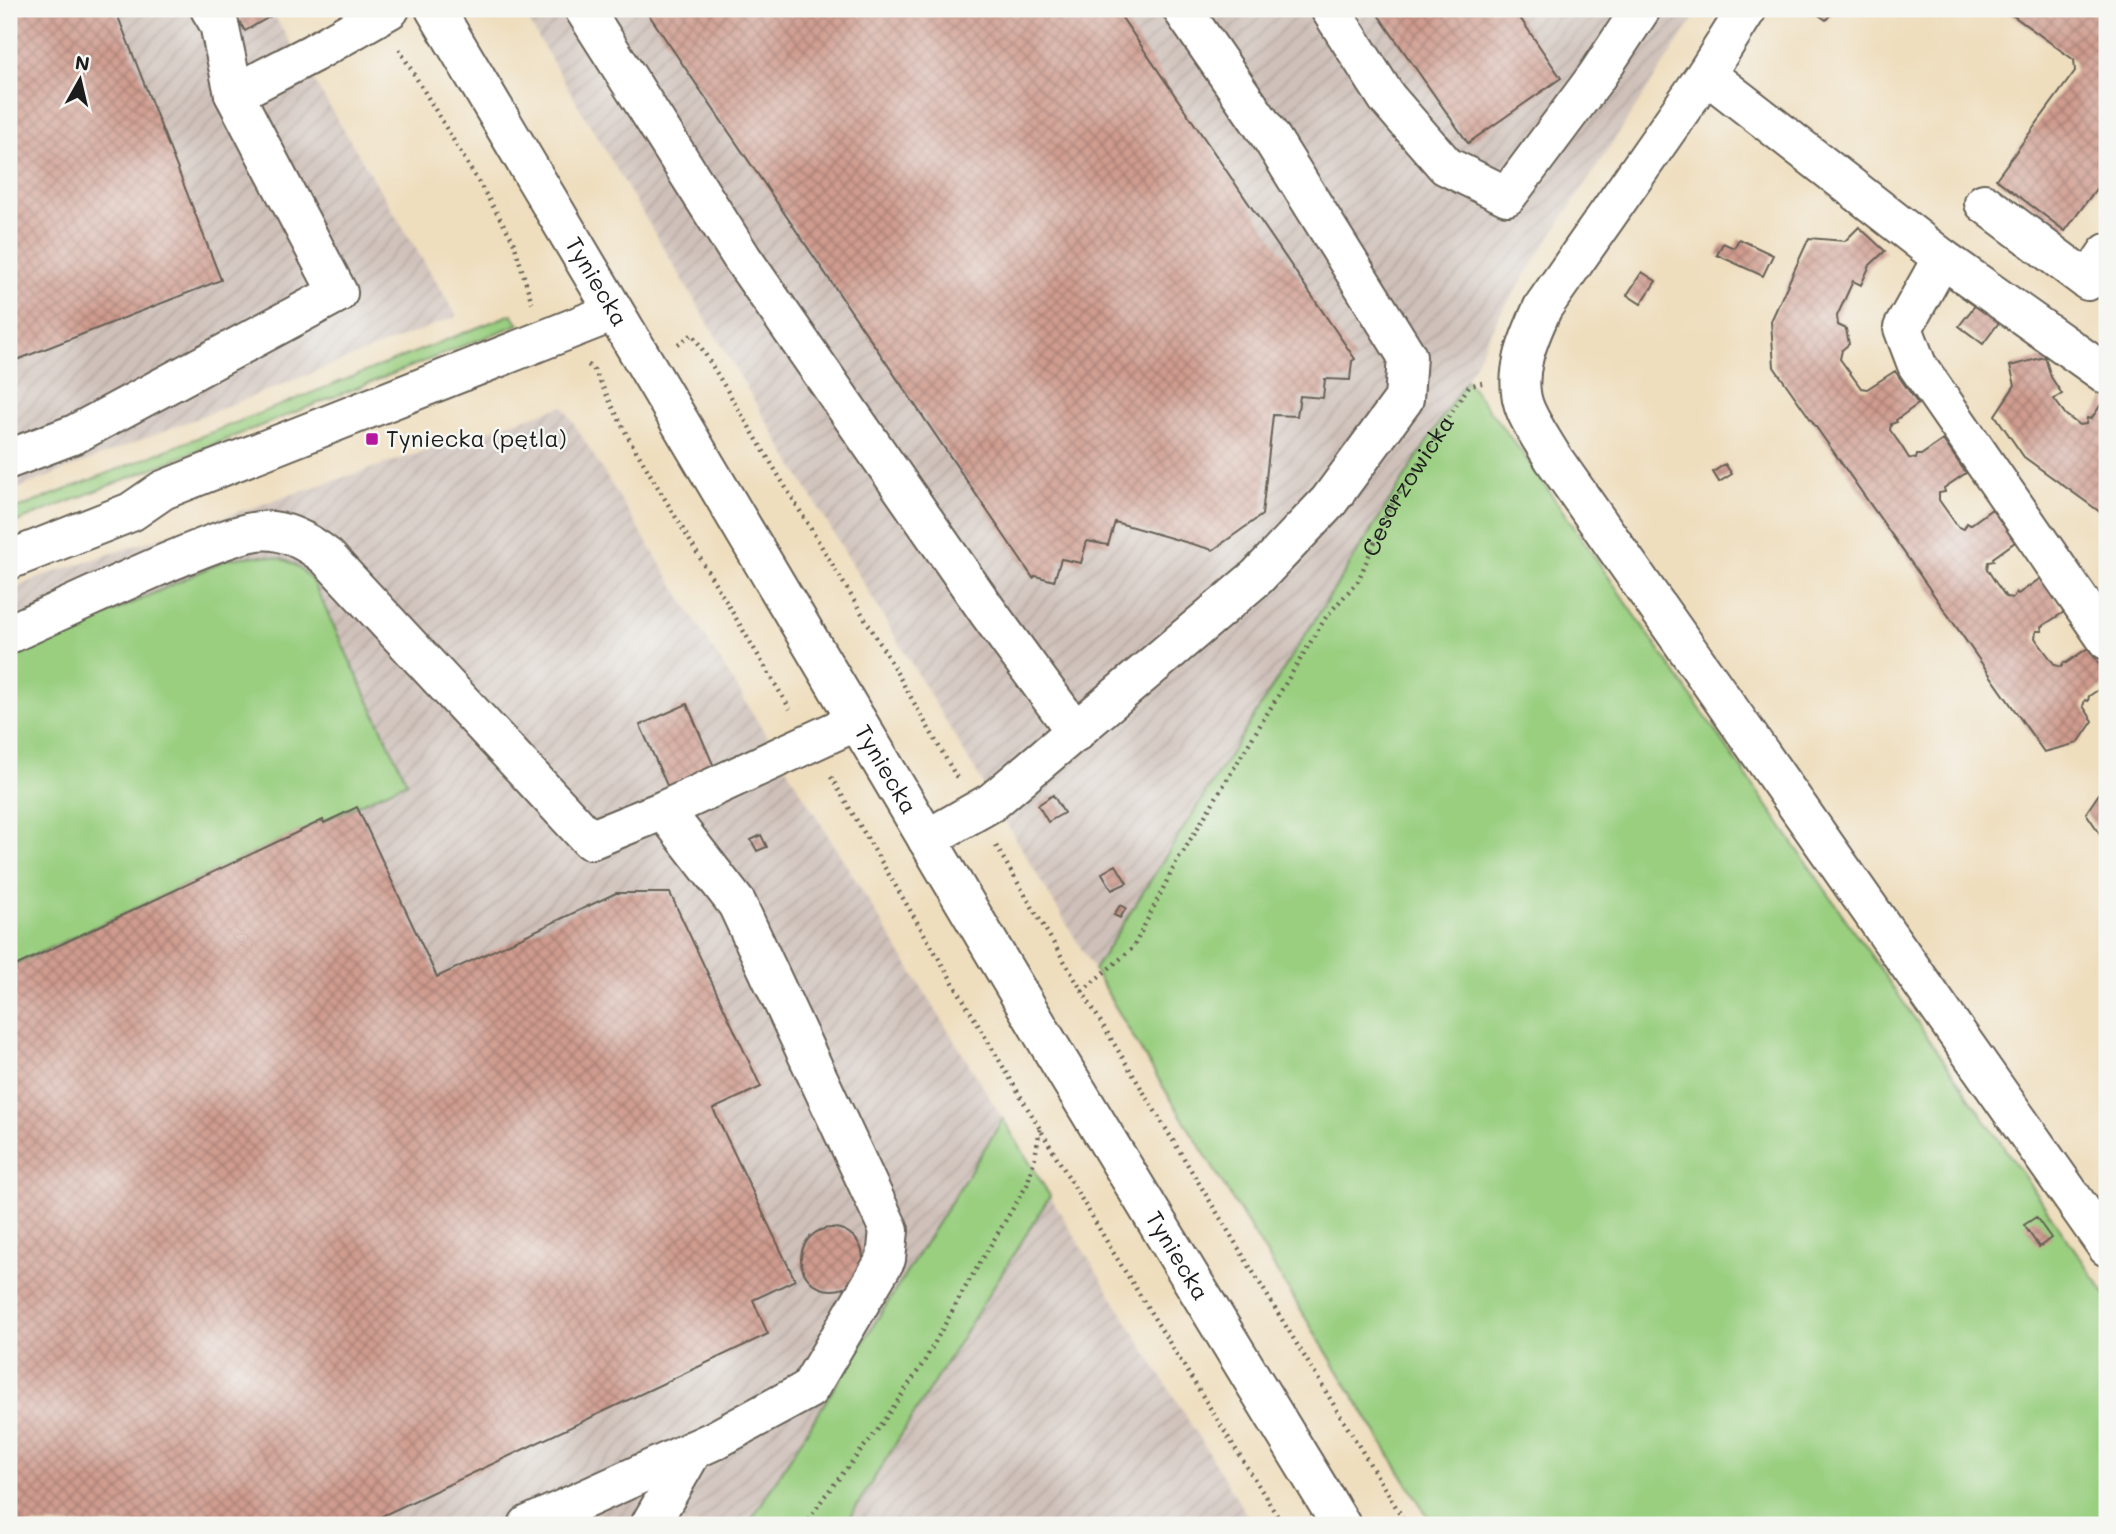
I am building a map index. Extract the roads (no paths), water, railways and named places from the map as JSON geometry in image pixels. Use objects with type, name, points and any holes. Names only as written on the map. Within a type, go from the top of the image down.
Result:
[{"type":"street","points":[[9,458],[75,434],[338,293],[234,94],[219,24],[210,9]]},
{"type":"street","name":"Tyniecka","points":[[435,9],[1054,1054],[1341,1525]]},
{"type":"street","points":[[584,9],[741,258],[988,612],[1076,732]]},
{"type":"street","points":[[927,839],[977,812],[1076,732],[1257,577],[1329,502],[1404,398],[1406,356],[1272,139],[1182,9]]},
{"type":"street","points":[[1330,9],[1387,98],[1446,166],[1507,196],[1596,77],[1641,9]]},
{"type":"street","points":[[1747,9],[1706,74],[1543,307],[1529,336],[1520,376],[1525,409],[1553,458],[2107,1247]]},
{"type":"street","points":[[234,94],[313,53],[392,24]]},
{"type":"street","points":[[1706,74],[1942,258],[2107,375]]},
{"type":"street","points":[[1984,203],[2088,281],[2107,254]]},
{"type":"street","points":[[1942,258],[1903,328],[1917,365],[2107,640]]},
{"type":"street","points":[[9,560],[131,512],[163,490],[614,312]]},
{"type":"street","points":[[9,634],[196,550],[257,531],[276,532],[313,546],[327,557],[590,840],[664,810],[857,721]]},
{"type":"street","points":[[528,1525],[693,1450],[809,1389],[886,1259],[889,1230],[737,904],[664,810]]},
{"type":"street","points":[[650,1525],[693,1450]]},
{"type":"street","points":[[598,1493],[638,1525]]},
{"type":"place","name":"Tyniecka (pętla)","points":[[372,439]]}]
